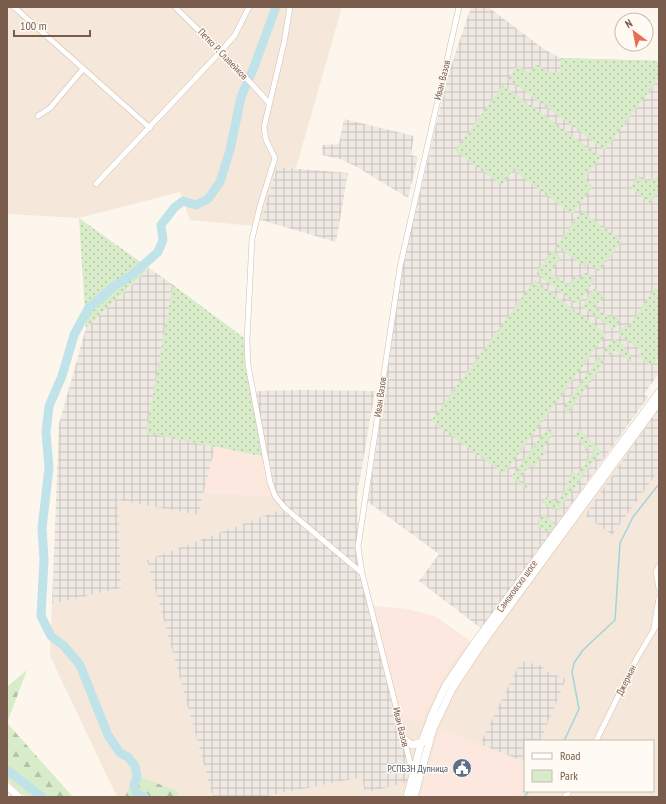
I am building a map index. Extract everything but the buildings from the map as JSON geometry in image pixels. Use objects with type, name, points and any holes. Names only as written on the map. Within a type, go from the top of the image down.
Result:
[{"type":"main road","name":"Самоковско шосе","points":[[407,797],[420,744],[434,710],[459,664],[659,392]]},
{"type":"main road","name":"Самоковско шосе","points":[[414,797],[429,740],[440,712],[465,668],[659,402]]},
{"type":"main road","points":[[404,739],[412,745],[420,744],[429,740]]},
{"type":"main road","points":[[7,786],[19,797]]},
{"type":"street","points":[[14,7],[150,128]]},
{"type":"street","name":"Петко Р. Славейков","points":[[175,7],[221,51],[269,103]]},
{"type":"street","points":[[96,184],[150,128],[235,35],[249,7]]},
{"type":"street","points":[[290,7],[284,43],[269,103],[264,133],[275,158],[260,206],[252,239],[247,340],[248,365],[272,490],[279,502],[362,573]]},
{"type":"street","name":"Иван Вазов","points":[[416,787],[362,573],[359,552],[359,536],[400,267],[460,7]]},
{"type":"street","points":[[38,116],[50,108],[83,68]]},
{"type":"street","points":[[659,566],[656,572],[659,588]]},
{"type":"street","points":[[654,628],[659,598]]},
{"type":"street","name":"Джерман","points":[[596,740],[637,658],[659,621]]},
{"type":"shaded area","points":[[7,7],[342,7],[296,168],[277,167],[261,220],[254,226],[190,220],[180,192],[79,218],[7,214]]},
{"type":"shaded area","points":[[471,7],[488,7],[545,50],[561,58],[659,61],[659,373],[644,394],[648,397],[482,629],[419,581],[439,554],[368,502],[403,264],[448,75]]},
{"type":"shaded area","points":[[344,119],[414,136],[411,155],[418,157],[408,198],[357,167],[340,159],[322,155],[322,145],[339,144]]},
{"type":"shaded area","points":[[277,167],[348,173],[336,242],[261,220]]},
{"type":"shaded area","points":[[149,268],[173,285],[147,432],[215,447],[198,515],[118,500],[121,588],[52,604],[59,424],[86,328]]},
{"type":"shaded area","points":[[253,391],[375,391],[357,496],[358,547],[413,774],[411,781],[365,793],[362,777],[262,797],[213,797],[147,560],[285,508],[275,496]]},
{"type":"shaded area","points":[[659,405],[659,797],[262,797],[362,776],[365,793],[370,606],[407,609],[436,617],[480,649]]},
{"type":"shaded area","points":[[659,408],[659,470],[612,535],[585,515]]},
{"type":"shaded area","points":[[215,447],[266,457],[275,496],[204,492]]},
{"type":"shaded area","points":[[204,492],[275,496],[285,508],[147,560],[213,797],[178,797],[178,791],[134,776],[125,797],[117,797],[50,656],[52,604],[121,588],[118,500],[198,515]]},
{"type":"shaded area","points":[[370,606],[407,609],[436,617],[469,640],[437,688],[422,720],[399,720]]},
{"type":"shaded area","points":[[521,661],[544,666],[542,670],[566,679],[540,740],[524,740],[524,762],[480,744]]},
{"type":"shaded area","points":[[440,728],[524,762],[524,781],[518,797],[420,797]]},
{"type":"green space","points":[[561,58],[659,61],[659,78],[605,150],[508,79],[518,65],[529,73],[536,64],[547,71],[560,72]]},
{"type":"green space","points":[[503,85],[601,157],[584,179],[593,186],[572,214],[513,170],[502,185],[455,151]]},
{"type":"green space","points":[[639,175],[649,183],[653,177],[656,180],[659,176],[659,191],[650,203],[630,187]]},
{"type":"green space","points":[[582,211],[622,241],[599,271],[588,263],[585,267],[556,246]]},
{"type":"green space","points":[[79,218],[149,268],[86,328]]},
{"type":"green space","points":[[552,250],[561,257],[550,272],[568,285],[574,277],[579,280],[585,272],[595,279],[580,301],[575,303],[536,273]]},
{"type":"green space","points":[[535,280],[606,334],[504,474],[431,421]]},
{"type":"green space","points":[[173,285],[247,340],[248,365],[266,457],[146,433]]},
{"type":"green space","points":[[655,288],[659,291],[659,357],[650,365],[638,357],[642,351],[618,334],[625,325],[628,328]]},
{"type":"green space","points":[[594,289],[604,296],[595,307],[610,318],[613,315],[620,320],[614,330],[582,307]]},
{"type":"green space","points":[[614,338],[624,346],[634,364],[615,350],[611,355],[604,350]]},
{"type":"green space","points":[[599,357],[605,361],[568,413],[564,410],[564,407]]},
{"type":"green space","points":[[549,429],[554,432],[543,448],[546,451],[534,467],[530,465],[519,479],[528,487],[527,489],[513,479],[512,476],[546,430]]},
{"type":"green space","points":[[579,429],[601,451],[558,510],[550,505],[548,507],[542,502],[547,497],[556,503],[569,485],[566,483],[571,478],[572,471],[577,475],[595,450],[589,446],[586,451],[576,433]]},
{"type":"green space","points":[[544,515],[555,523],[555,529],[548,532],[539,526],[538,519]]},
{"type":"green space","points":[[27,670],[7,723],[7,687]]},
{"type":"green space","points":[[7,723],[73,797],[26,797],[7,780]]},
{"type":"green space","points":[[134,775],[178,791],[178,797],[125,797]]},
{"type":"waterway","points":[[145,797],[137,794],[134,785],[137,777],[135,766],[128,757],[120,753],[108,735],[80,665],[64,646],[51,636],[41,616],[44,560],[42,528],[49,468],[46,432],[49,406],[62,376],[74,335],[88,309],[113,287],[132,275],[158,252],[163,240],[161,225],[174,208],[183,201],[196,205],[208,199],[220,182],[230,150],[241,97],[254,67],[276,7]]},
{"type":"waterway","points":[[564,740],[579,709],[572,672],[574,663],[583,650],[615,620],[620,543],[633,517],[659,484]]},
{"type":"waterway","name":"Джерман","points":[[7,770],[42,797]]},
{"type":"waterway","points":[[524,797],[528,792]]},
{"type":"place","name":"РСПБЗН Дупница","points":[[462,768]]}]
